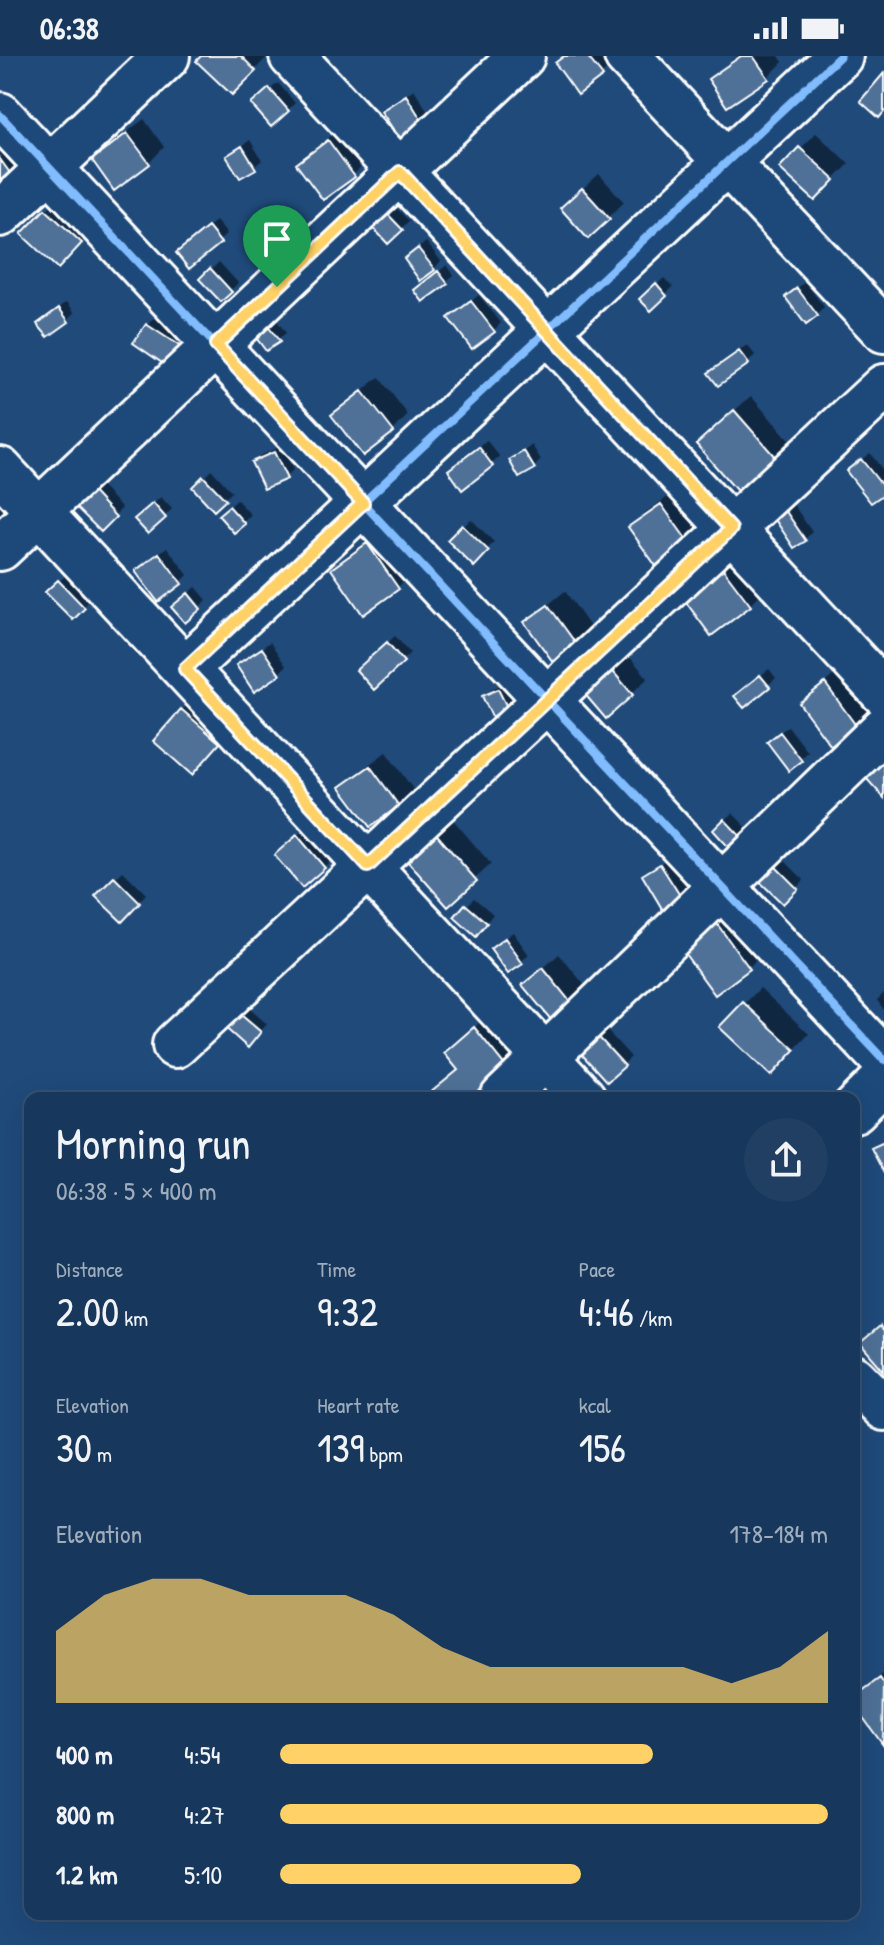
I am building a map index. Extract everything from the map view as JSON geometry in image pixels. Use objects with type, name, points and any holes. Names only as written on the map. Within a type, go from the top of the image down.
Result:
[{"type":"street","points":[[0,214],[167,56]]},
{"type":"street","points":[[292,56],[884,693]]},
{"type":"street","points":[[0,548],[522,56]]},
{"type":"street","points":[[627,56],[884,330]]},
{"type":"street","points":[[185,669],[840,56]]},
{"type":"street","points":[[0,115],[884,1060]]},
{"type":"street","points":[[175,1045],[884,387]]},
{"type":"street","points":[[0,470],[577,1092]]},
{"type":"street","points":[[509,1092],[884,729]]},
{"type":"street","points":[[860,1104],[884,1080]]},
{"type":"street","points":[[860,1384],[884,1408]]},
{"type":"building","points":[[201,56],[241,56],[256,71],[232,95],[196,61]]},
{"type":"building","points":[[564,56],[587,56],[603,76],[578,95],[555,63]]},
{"type":"building","points":[[741,56],[753,56],[769,79],[727,107],[708,79]]},
{"type":"building","points":[[884,73],[884,112],[879,118],[860,101]]},
{"type":"building","points":[[269,88],[289,111],[271,127],[251,104]]},
{"type":"building","points":[[406,95],[426,127],[402,143],[381,111]]},
{"type":"building","points":[[127,133],[150,164],[114,191],[92,160]]},
{"type":"building","points":[[328,140],[355,177],[323,200],[296,164]]},
{"type":"building","points":[[242,146],[256,169],[240,178],[226,156]]},
{"type":"building","points":[[799,147],[835,180],[815,201],[779,168]]},
{"type":"building","points":[[0,159],[22,190],[0,206]]},
{"type":"building","points":[[582,188],[610,219],[588,239],[560,208]]},
{"type":"building","points":[[379,205],[403,230],[388,244],[365,219]]},
{"type":"building","points":[[45,209],[82,243],[58,269],[21,234]]},
{"type":"building","points":[[208,227],[221,243],[189,269],[176,253]]},
{"type":"building","points":[[418,248],[435,270],[420,281],[404,259]]},
{"type":"building","points":[[210,268],[232,292],[221,302],[199,279]]},
{"type":"building","points":[[438,271],[448,284],[423,302],[414,290]]},
{"type":"building","points":[[656,283],[667,296],[651,311],[639,299]]},
{"type":"building","points":[[797,288],[818,316],[806,325],[785,297]]},
{"type":"building","points":[[471,301],[495,332],[472,349],[448,318]]},
{"type":"building","points":[[59,308],[69,322],[48,337],[37,324]]},
{"type":"building","points":[[261,317],[280,342],[266,351],[248,327]]},
{"type":"building","points":[[146,324],[181,347],[168,367],[133,343]]},
{"type":"building","points":[[739,351],[749,364],[718,386],[708,373]]},
{"type":"building","points":[[362,391],[394,432],[363,456],[331,415]]},
{"type":"building","points":[[734,410],[776,458],[737,491],[696,444]]},
{"type":"building","points":[[479,447],[493,466],[462,490],[448,470]]},
{"type":"building","points":[[524,451],[535,469],[519,478],[509,460]]},
{"type":"building","points":[[274,452],[287,479],[264,489],[251,462]]},
{"type":"building","points":[[861,459],[884,488],[884,494],[871,503],[846,471]]},
{"type":"building","points":[[203,476],[226,500],[214,511],[192,487]]},
{"type":"building","points":[[91,490],[116,517],[101,532],[75,506]]},
{"type":"building","points":[[153,503],[166,518],[148,534],[134,519]]},
{"type":"building","points":[[661,504],[689,543],[656,566],[628,527]]},
{"type":"building","points":[[229,506],[245,524],[234,533],[218,515]]},
{"type":"building","points":[[785,510],[806,541],[794,548],[774,518]]},
{"type":"building","points":[[462,525],[489,551],[474,567],[447,540]]},
{"type":"building","points":[[367,543],[399,589],[363,615],[331,569]]},
{"type":"building","points":[[159,553],[182,584],[158,602],[135,571]]},
{"type":"building","points":[[714,557],[751,606],[711,636],[674,586]]},
{"type":"building","points":[[58,580],[85,608],[73,620],[45,592]]},
{"type":"building","points":[[188,593],[201,609],[185,623],[171,607]]},
{"type":"building","points":[[548,605],[577,645],[553,662],[524,622]]},
{"type":"building","points":[[387,642],[404,662],[374,690],[356,670]]},
{"type":"building","points":[[262,648],[280,675],[254,692],[236,665]]},
{"type":"building","points":[[604,661],[633,695],[606,719],[577,685]]},
{"type":"building","points":[[760,675],[770,687],[744,708],[734,696]]},
{"type":"building","points":[[825,683],[857,727],[831,746],[799,703]]},
{"type":"building","points":[[498,689],[508,709],[492,717],[482,696]]},
{"type":"building","points":[[181,709],[220,743],[192,775],[153,741]]},
{"type":"building","points":[[780,732],[802,761],[789,771],[767,742]]},
{"type":"building","points":[[884,751],[884,798],[856,767]]},
{"type":"building","points":[[370,766],[399,806],[370,827],[340,787]]},
{"type":"building","points":[[724,819],[745,841],[733,852],[713,830]]},
{"type":"building","points":[[432,829],[477,881],[448,907],[402,855]]},
{"type":"building","points":[[297,835],[325,868],[302,888],[274,855]]},
{"type":"building","points":[[660,864],[686,905],[667,917],[642,875]]},
{"type":"building","points":[[773,864],[798,889],[783,904],[758,880]]},
{"type":"building","points":[[114,877],[140,903],[122,922],[95,896]]},
{"type":"building","points":[[465,904],[487,923],[476,937],[454,917]]},
{"type":"building","points":[[712,917],[750,969],[715,995],[677,943]]},
{"type":"building","points":[[505,938],[523,964],[508,974],[490,949]]},
{"type":"building","points":[[543,968],[577,1010],[557,1027],[522,985]]},
{"type":"building","points":[[743,1002],[795,1050],[771,1076],[719,1027]]},
{"type":"building","points":[[234,1009],[261,1032],[248,1048],[221,1024]]},
{"type":"building","points":[[474,1027],[507,1068],[478,1092],[431,1092],[458,1070],[444,1053]]},
{"type":"building","points":[[593,1031],[625,1066],[607,1082],[576,1048]]},
{"type":"building","points":[[884,1142],[884,1173],[871,1148]]},
{"type":"building","points":[[880,1326],[884,1332],[884,1371],[860,1343]]},
{"type":"building","points":[[880,1678],[884,1684],[883,1745],[860,1713],[860,1693]]},
{"type":"cycle path","points":[[185,669],[840,56]]},
{"type":"cycle path","points":[[0,115],[884,1060]]},
{"type":"route","points":[[400,172],[731,529],[368,866],[185,669],[363,503],[216,345],[277,287],[400,172]]}]
